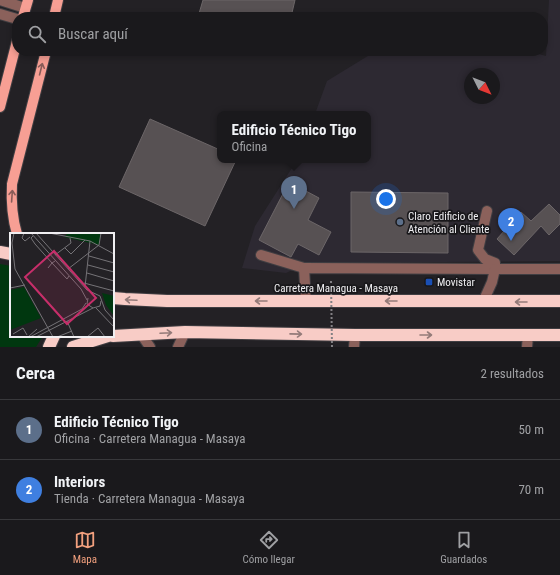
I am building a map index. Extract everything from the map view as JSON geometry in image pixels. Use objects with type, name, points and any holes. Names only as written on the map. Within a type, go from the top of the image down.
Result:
[{"type":"highway","points":[[0,252],[10,254]]},
{"type":"highway","name":"Carretera Managua - Masaya","points":[[114,298],[146,300],[306,302],[560,301]]},
{"type":"highway","points":[[114,336],[185,332],[354,341],[528,334],[560,335]]},
{"type":"highway","points":[[49,347],[54,337]]},
{"type":"highway","points":[[73,347],[105,337]]},
{"type":"main road","points":[[55,12],[58,0]]},
{"type":"main road","points":[[0,107],[13,56]]},
{"type":"main road","points":[[17,233],[11,203],[12,184],[45,56]]},
{"type":"street","points":[[0,0],[25,8]]},
{"type":"street","points":[[0,14],[12,18]]},
{"type":"street","points":[[483,302],[492,282],[495,269],[495,263],[485,259],[478,250],[487,211]]},
{"type":"street","points":[[262,255],[304,268],[560,269]]},
{"type":"street","points":[[304,268],[306,302]]},
{"type":"street","points":[[178,347],[185,332]]},
{"type":"street","points":[[142,334],[150,347]]},
{"type":"street","points":[[527,347],[528,334]]},
{"type":"path","points":[[331,281],[332,347]]},
{"type":"shaded area","points":[[549,0],[560,0],[560,261],[307,263],[286,273],[242,268],[255,226],[295,163],[371,163],[371,111],[316,111],[327,81],[368,56],[548,56]]},
{"type":"green space","points":[[0,264],[10,266],[10,337],[42,337],[36,347],[0,347]]},
{"type":"building","points":[[203,0],[295,0],[292,12],[199,12]]},
{"type":"building","points":[[150,119],[217,149],[217,163],[235,163],[205,226],[119,187]]},
{"type":"building","points":[[289,182],[319,198],[308,220],[331,232],[319,255],[298,244],[291,257],[259,240]]},
{"type":"building","name":"Claro Edificio de Atención al Cliente","points":[[351,192],[448,193],[448,253],[351,252]]},
{"type":"building","points":[[549,204],[560,215],[560,224],[549,235],[541,226],[514,255],[497,239],[521,212],[531,221]]},
{"type":"place","name":"Edificio Técnico Tigo","points":[[294,209]]},
{"type":"place","name":"Claro Edificio de Atención al Cliente","points":[[400,222]]},
{"type":"place","name":"Interiors","points":[[511,241]]},
{"type":"place","name":"Movistar","points":[[429,282]]}]
